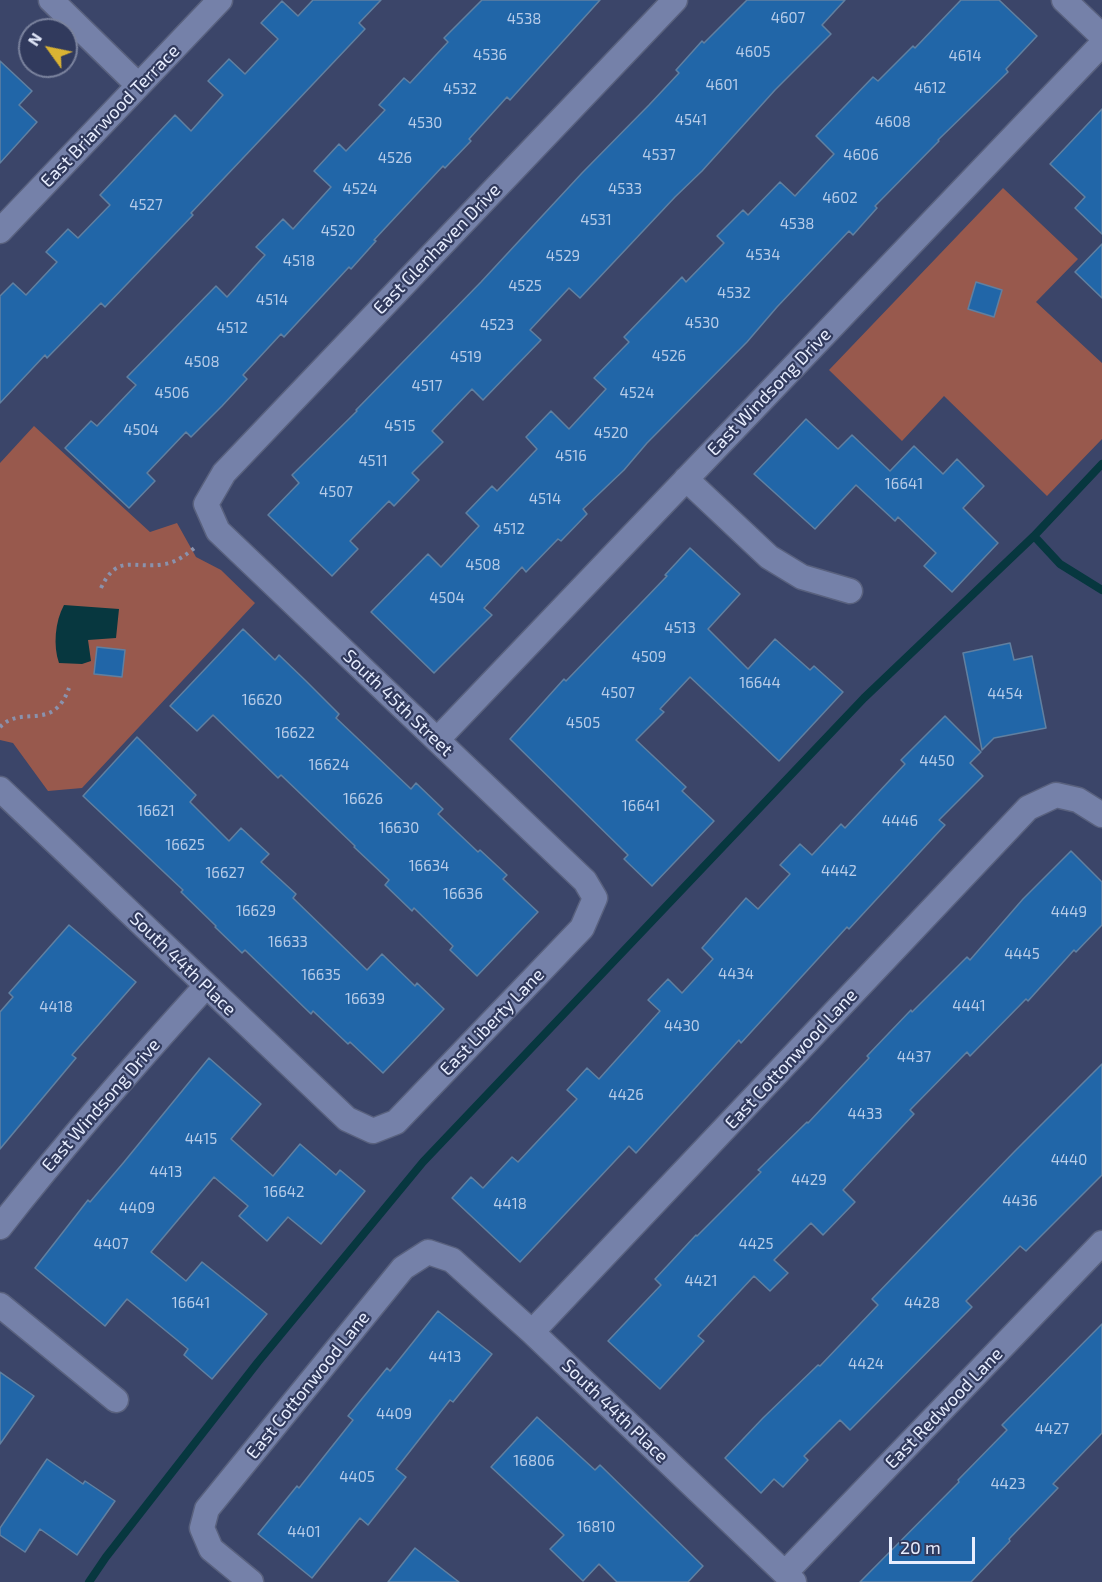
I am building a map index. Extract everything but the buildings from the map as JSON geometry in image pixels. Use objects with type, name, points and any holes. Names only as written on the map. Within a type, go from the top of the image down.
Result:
[{"type":"street","points":[[51,0],[138,85]]},
{"type":"street","name":"East Briarwood Terrace","points":[[0,231],[220,0]]},
{"type":"street","name":"East Glenhaven Drive","points":[[206,504],[224,473],[675,0]]},
{"type":"street","points":[[1064,0],[1102,36]]},
{"type":"street","name":"East Windsong Drive","points":[[437,740],[1102,44]]},
{"type":"street","points":[[686,479],[769,557],[802,577],[850,591]]},
{"type":"street","name":"South 45th Street","points":[[206,504],[218,531],[585,881],[595,898]]},
{"type":"street","name":"South 44th Place","points":[[0,789],[347,1119],[373,1131]]},
{"type":"street","name":"East Cottonwood Lane","points":[[532,1332],[1028,808],[1056,795],[1078,800],[1102,815]]},
{"type":"street","name":"East Liberty Lane","points":[[373,1131],[396,1122],[582,928],[595,898]]},
{"type":"street","name":"East Windsong Drive","points":[[0,1227],[92,1115],[206,986]]},
{"type":"street","name":"East Redwood Lane","points":[[790,1577],[1102,1243]]},
{"type":"street","name":"South 44th Place","points":[[428,1252],[452,1260],[532,1332],[790,1577]]},
{"type":"street","name":"East Cottonwood Lane","points":[[250,1582],[211,1549],[202,1528],[207,1509],[404,1268],[428,1252]]},
{"type":"street","points":[[0,1305],[116,1400]]},
{"type":"path","points":[[101,588],[115,568],[126,563],[150,565],[177,561],[218,531]]},
{"type":"path","points":[[0,728],[4,723],[17,718],[42,716],[52,712],[61,704],[69,688]]},
{"type":"shaded area","points":[[1003,188],[1078,259],[1036,302],[1102,363],[1102,439],[1047,496],[944,396],[902,441],[829,370]]},
{"type":"shaded area","points":[[34,426],[150,532],[177,523],[196,557],[221,570],[255,603],[82,788],[48,791],[13,743],[0,740],[0,463]]},
{"type":"shaded area","points":[[64,605],[119,609],[116,638],[88,640],[91,661],[82,664],[59,663],[56,634]]},
{"type":"waterway","points":[[89,1582],[258,1362],[423,1162],[864,698],[1034,536],[1102,464]]},
{"type":"waterway","points":[[1034,536],[1060,564],[1102,590]]}]
